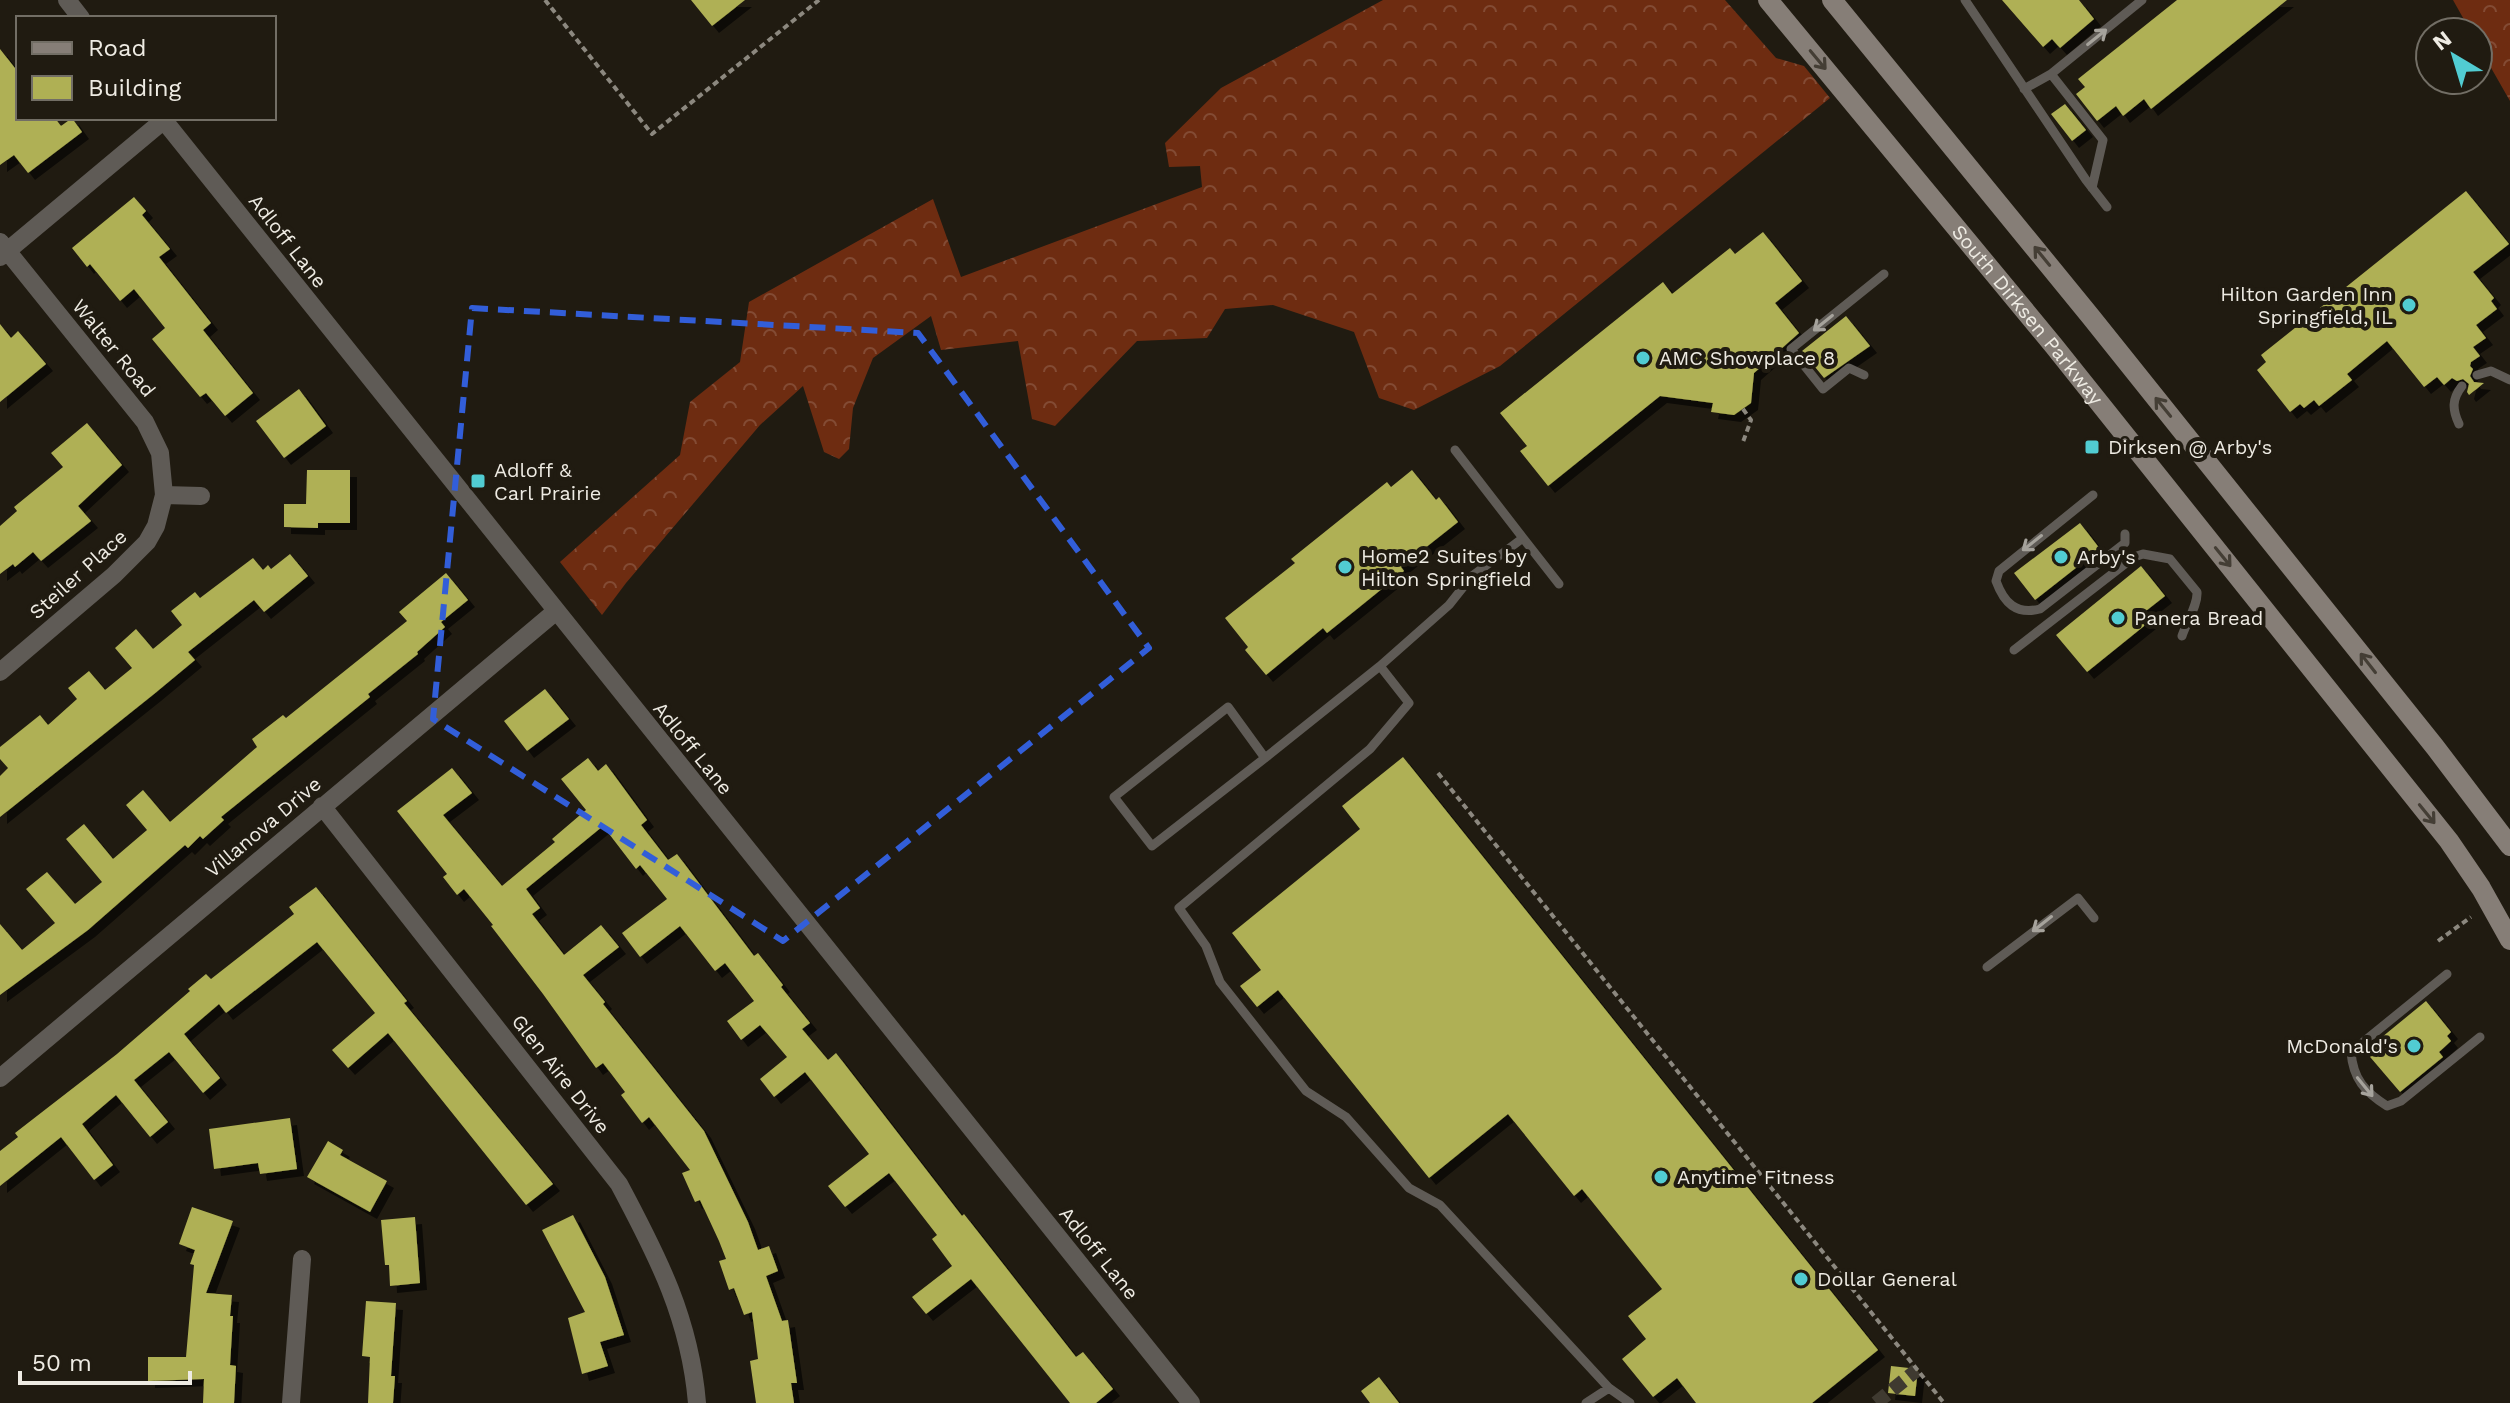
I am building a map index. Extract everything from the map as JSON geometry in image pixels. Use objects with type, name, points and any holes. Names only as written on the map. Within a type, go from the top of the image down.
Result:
[{"type":"main road","name":"South Dirksen Parkway","points":[[1768,0],[2054,346],[2449,841],[2481,888],[2510,940]]},
{"type":"main road","points":[[1832,0],[2263,531],[2479,802],[2510,846]]},
{"type":"street","points":[[67,0],[79,16]]},
{"type":"street","points":[[3,250],[162,120]]},
{"type":"street","name":"Adloff Lane","points":[[164,120],[1191,1403]]},
{"type":"street","name":"Walter Road","points":[[3,250],[145,422],[160,453],[164,495]]},
{"type":"street","points":[[164,495],[201,496]]},
{"type":"street","name":"Steiler Place","points":[[0,672],[135,556],[156,526],[164,495]]},
{"type":"street","name":"Villanova Drive","points":[[0,1078],[555,612]]},
{"type":"street","name":"Glen Aire Drive","points":[[322,806],[619,1184],[652,1245],[679,1309],[694,1370],[697,1403]]},
{"type":"street","points":[[291,1403],[302,1259]]},
{"type":"lane","points":[[1965,0],[2107,207]]},
{"type":"lane","points":[[2024,89],[2051,74],[2142,0]]},
{"type":"lane","points":[[2051,74],[2103,140],[2092,188]]},
{"type":"lane","points":[[1864,375],[1849,368],[1823,389],[1791,349],[1884,274]]},
{"type":"lane","points":[[2477,375],[2491,371],[2510,380]]},
{"type":"lane","points":[[2459,424],[2453,406],[2462,386]]},
{"type":"lane","points":[[1455,450],[1559,584]]},
{"type":"lane","points":[[2093,495],[1999,571],[1996,581],[2009,605],[2018,611],[2040,609],[2125,543],[2125,534]]},
{"type":"lane","points":[[1265,758],[1228,707],[1114,797],[1152,846],[1265,758],[1380,666],[1449,605],[1472,576],[1523,538]]},
{"type":"lane","points":[[2014,650],[2134,557],[2143,554],[2170,559],[2197,592],[2195,608],[2188,615],[2182,636]]},
{"type":"lane","points":[[1380,666],[1409,703],[1370,749],[1179,908],[1206,946],[1220,982],[1306,1091],[1346,1117],[1409,1188],[1440,1205],[1609,1388],[1630,1403]]},
{"type":"lane","points":[[1987,967],[2078,898],[2094,918]]},
{"type":"lane","points":[[2447,974],[2351,1052],[2352,1069],[2359,1083],[2387,1106],[2401,1101],[2480,1037]]},
{"type":"lane","points":[[1586,1403],[1609,1388]]},
{"type":"path","points":[[545,0],[652,134],[819,0]]},
{"type":"path","points":[[1743,409],[1751,420],[1743,442]]},
{"type":"path","points":[[1438,773],[1944,1403]]},
{"type":"path","points":[[2438,941],[2471,917]]},
{"type":"highlighted area","points":[[472,308],[918,333],[1149,648],[783,941],[433,719]]},
{"type":"green space","points":[[1383,0],[1725,0],[1776,58],[1804,66],[1830,98],[1500,366],[1414,410],[1379,398],[1354,332],[1273,305],[1225,309],[1207,338],[1137,341],[1055,426],[1032,419],[1018,341],[941,350],[931,316],[873,358],[853,408],[849,449],[839,459],[824,452],[803,386],[760,425],[602,615],[560,562],[680,455],[690,402],[740,362],[749,302],[933,199],[961,277],[1202,187],[1200,166],[1169,167],[1165,143],[1221,88]]},
{"type":"green space","points":[[2453,0],[2510,0],[2510,101],[2494,73],[2494,16],[2462,16]]},
{"type":"building","points":[[691,0],[745,0],[712,26]]},
{"type":"building","points":[[2002,0],[2079,0],[2094,19],[2060,48],[2052,39],[2043,47]]},
{"type":"building","points":[[2177,0],[2287,0],[2151,109],[2144,99],[2123,116],[2116,106],[2097,121],[2076,94],[2085,87],[2078,79]]},
{"type":"building","points":[[0,49],[16,69],[16,120],[56,120],[61,126],[73,120],[82,132],[28,173],[14,155],[0,165]]},
{"type":"building","points":[[2065,104],[2086,130],[2072,141],[2051,114]]},
{"type":"building","name":"Hilton Garden Inn Springfield, IL","points":[[2466,191],[2509,244],[2473,272],[2494,298],[2491,301],[2497,309],[2476,325],[2486,338],[2473,347],[2480,356],[2471,362],[2473,369],[2470,376],[2474,382],[2484,383],[2469,395],[2469,384],[2463,379],[2457,381],[2452,378],[2444,385],[2437,377],[2424,387],[2387,341],[2347,374],[2352,380],[2319,406],[2314,400],[2304,408],[2300,404],[2290,412],[2257,370],[2266,362],[2261,355]]},
{"type":"building","points":[[134,197],[146,211],[142,215],[170,249],[159,257],[211,323],[203,330],[253,393],[225,416],[206,393],[200,397],[152,339],[165,328],[134,289],[120,301],[90,264],[87,267],[72,248]]},
{"type":"building","points":[[1763,232],[1802,281],[1775,303],[1799,333],[1754,373],[1751,403],[1734,415],[1711,412],[1713,403],[1660,396],[1548,486],[1520,451],[1527,446],[1500,413],[1663,282],[1672,294],[1730,248],[1735,254]]},
{"type":"building","points":[[1846,316],[1870,346],[1824,378],[1802,351]]},
{"type":"building","points":[[0,324],[11,338],[18,331],[46,364],[0,402]]},
{"type":"building","points":[[299,389],[326,426],[284,458],[256,421]]},
{"type":"building","points":[[87,423],[122,465],[78,506],[91,521],[41,561],[33,552],[15,567],[13,564],[0,574],[0,526],[17,511],[14,507],[63,467],[51,453]]},
{"type":"building","points":[[307,470],[350,470],[350,523],[318,523],[318,528],[284,527],[284,504],[306,504]]},
{"type":"building","points":[[1412,470],[1458,522],[1401,567],[1404,571],[1327,633],[1323,628],[1266,675],[1245,650],[1248,647],[1225,618],[1295,563],[1291,559],[1387,482],[1391,487]]},
{"type":"building","points":[[2080,523],[2100,549],[2035,600],[2014,573]]},
{"type":"building","points":[[290,554],[308,576],[264,612],[254,600],[188,652],[195,660],[0,817],[0,776],[8,768],[0,759],[0,747],[40,715],[48,725],[77,699],[68,688],[89,671],[105,690],[132,668],[115,648],[136,629],[153,649],[182,625],[171,611],[195,592],[200,598],[253,558],[263,570],[268,565],[271,569]]},
{"type":"building","points":[[2141,566],[2165,596],[2142,614],[2149,622],[2087,672],[2056,635]]},
{"type":"building","points":[[446,573],[468,600],[441,622],[445,627],[418,654],[368,694],[370,697],[221,817],[224,820],[203,839],[200,836],[188,848],[185,845],[88,930],[0,995],[0,924],[22,950],[55,923],[26,889],[47,872],[75,904],[102,882],[66,839],[84,824],[113,859],[147,830],[126,805],[143,790],[170,822],[257,747],[252,739],[283,715],[286,718],[407,621],[399,612]]},
{"type":"building","points":[[545,689],[569,719],[527,751],[504,721]]},
{"type":"building","points":[[1403,757],[1878,1350],[1812,1403],[1696,1403],[1677,1378],[1653,1397],[1622,1359],[1646,1339],[1628,1316],[1662,1289],[1582,1189],[1574,1196],[1508,1114],[1429,1178],[1278,990],[1257,1007],[1240,986],[1261,970],[1232,933],[1360,829],[1342,806]]},
{"type":"building","points":[[588,758],[598,771],[606,764],[647,820],[641,825],[668,860],[677,854],[754,956],[758,953],[783,985],[781,987],[810,1023],[802,1029],[828,1060],[836,1053],[1076,1357],[1083,1352],[1113,1389],[1096,1403],[1070,1403],[971,1279],[926,1314],[912,1297],[952,1266],[932,1239],[937,1235],[889,1173],[845,1207],[828,1186],[869,1154],[805,1072],[774,1097],[760,1079],[787,1057],[760,1025],[741,1040],[727,1021],[754,1001],[725,963],[715,971],[680,926],[640,957],[622,933],[667,899],[640,865],[636,869],[603,826],[526,889],[540,908],[532,914],[564,955],[601,925],[619,947],[583,975],[704,1131],[748,1222],[758,1250],[769,1246],[778,1271],[766,1276],[782,1321],[788,1320],[797,1383],[791,1383],[794,1403],[756,1403],[750,1361],[758,1359],[752,1312],[744,1315],[734,1288],[729,1290],[719,1261],[726,1259],[719,1241],[700,1200],[695,1202],[682,1173],[690,1170],[649,1117],[642,1123],[621,1095],[625,1092],[603,1063],[596,1068],[493,925],[464,889],[457,895],[443,877],[447,874],[397,811],[452,768],[472,793],[443,815],[502,886],[555,842],[552,839],[586,810],[561,779]]},
{"type":"building","points":[[316,887],[407,1001],[404,1003],[553,1184],[526,1205],[388,1033],[348,1068],[332,1050],[375,1013],[317,942],[226,1013],[219,1004],[184,1034],[220,1078],[203,1093],[169,1052],[134,1080],[168,1122],[150,1137],[116,1095],[82,1124],[113,1165],[94,1180],[61,1137],[0,1186],[0,1151],[18,1137],[15,1133],[117,1054],[206,974],[211,979],[294,914],[289,907]]},
{"type":"building","points":[[2426,1001],[2451,1032],[2447,1036],[2451,1041],[2439,1052],[2443,1057],[2400,1092],[2365,1051]]},
{"type":"building","points":[[290,1118],[297,1169],[260,1174],[258,1163],[214,1169],[209,1129]]},
{"type":"building","points":[[328,1141],[343,1150],[340,1155],[387,1181],[370,1212],[307,1177]]},
{"type":"building","points":[[192,1207],[233,1221],[206,1293],[232,1295],[230,1365],[236,1366],[234,1403],[203,1403],[204,1379],[148,1381],[148,1357],[186,1357],[194,1265],[190,1264],[195,1250],[179,1244]]},
{"type":"building","points":[[573,1215],[605,1277],[624,1335],[600,1342],[608,1366],[582,1374],[568,1318],[585,1312],[542,1230]]},
{"type":"building","points":[[415,1217],[420,1283],[390,1286],[381,1220]]},
{"type":"building","points":[[366,1301],[396,1303],[391,1376],[395,1376],[393,1403],[368,1403],[370,1357],[362,1356]]},
{"type":"building","points":[[1891,1366],[1918,1369],[1915,1396],[1888,1393]]},
{"type":"building","points":[[1379,1377],[1399,1403],[1370,1403],[1361,1391]]},
{"type":"tunnel","points":[[1876,1403],[1917,1370]]},
{"type":"place","name":"Hilton Garden Inn Springfield, IL","points":[[2409,305]]},
{"type":"place","name":"AMC Showplace 8","points":[[1643,358]]},
{"type":"place","name":"Dirksen @ Arby's","points":[[2092,447]]},
{"type":"place","name":"Adloff & Carl Prairie","points":[[478,481]]},
{"type":"place","name":"Arby's","points":[[2061,557]]},
{"type":"place","name":"Home2 Suites by Hilton Springfield","points":[[1345,567]]},
{"type":"place","name":"Panera Bread","points":[[2118,618]]},
{"type":"place","name":"McDonald's","points":[[2414,1046]]},
{"type":"place","name":"Anytime Fitness","points":[[1661,1177]]},
{"type":"place","name":"Dollar General","points":[[1801,1279]]}]
